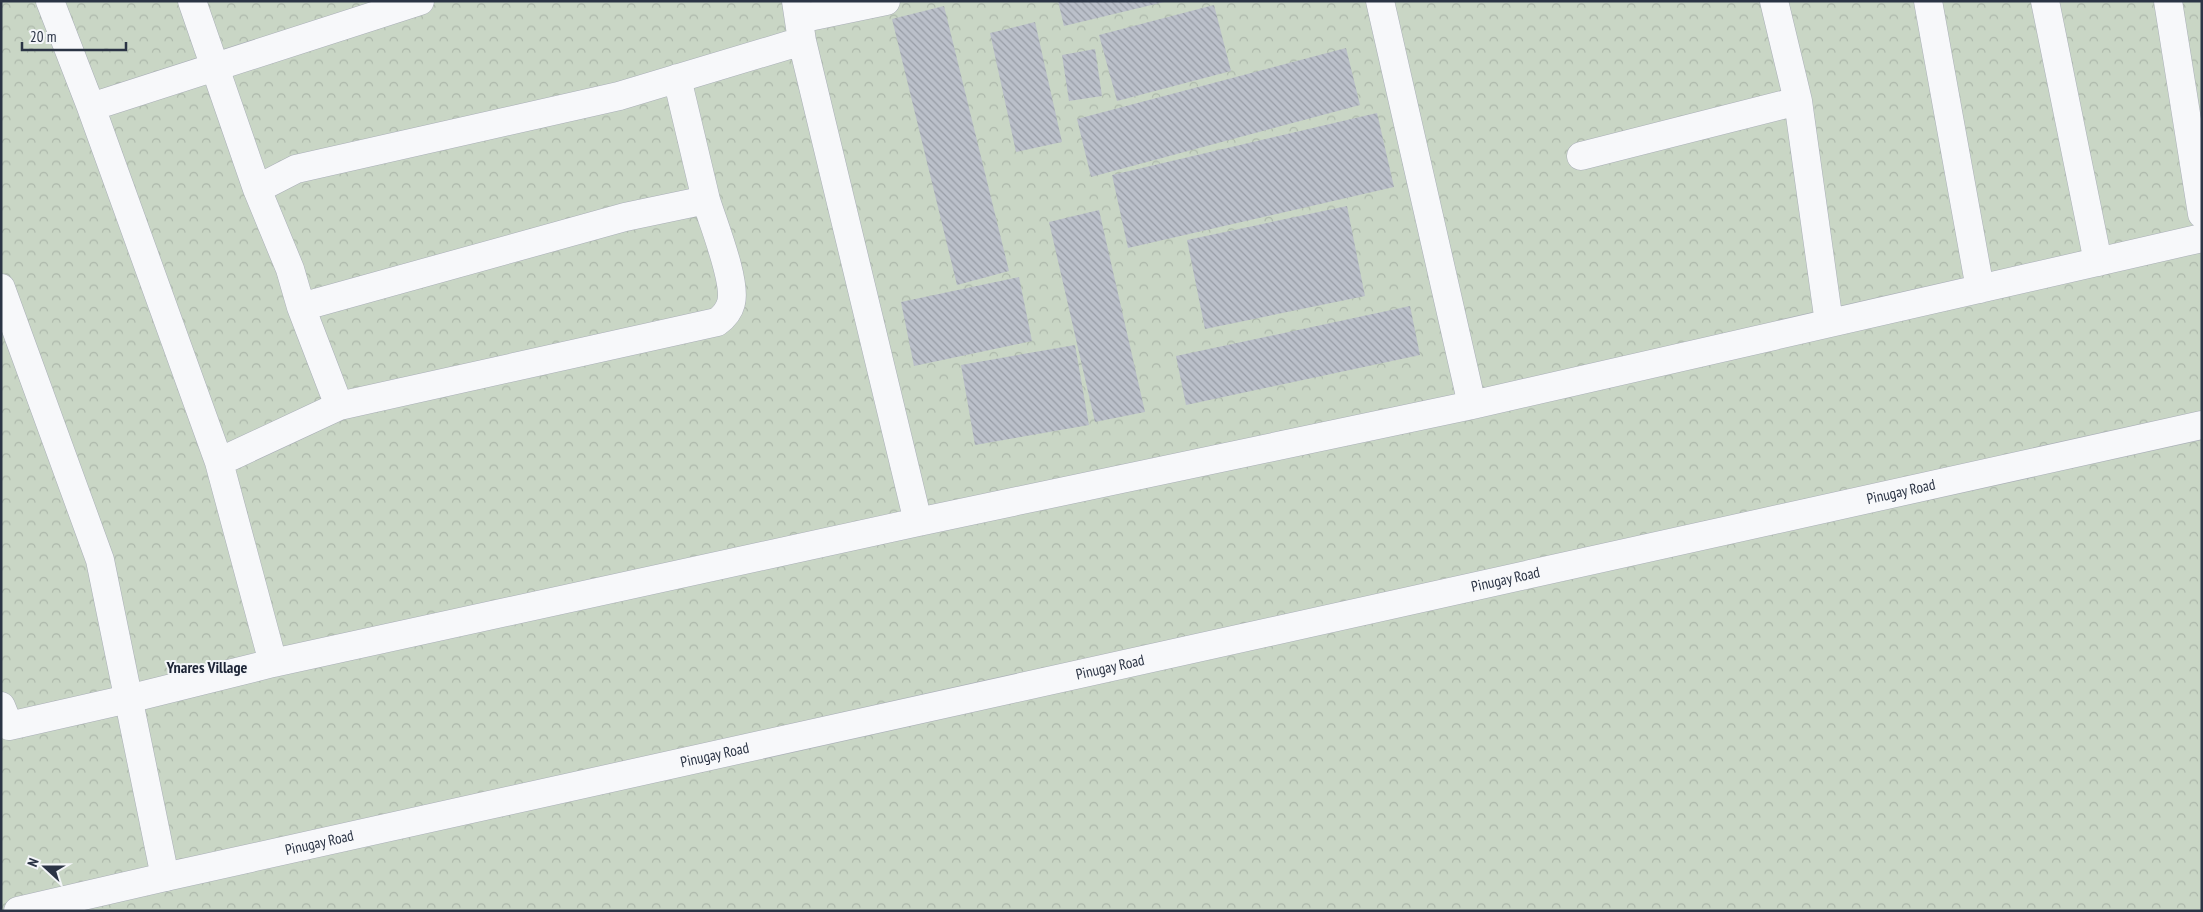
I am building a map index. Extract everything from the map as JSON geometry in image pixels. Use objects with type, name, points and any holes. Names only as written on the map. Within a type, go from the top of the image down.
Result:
[{"type":"street","points":[[50,1],[92,107],[219,462],[273,663]]},
{"type":"street","points":[[192,1],[257,189],[290,269],[301,307],[339,406]]},
{"type":"street","points":[[92,107],[420,1]]},
{"type":"street","points":[[257,189],[296,169],[619,96],[677,78],[799,20],[886,1]]},
{"type":"street","points":[[1380,1],[1472,405]]},
{"type":"street","points":[[1774,1],[1798,101],[1829,323]]},
{"type":"street","points":[[1928,1],[1980,289]]},
{"type":"street","points":[[2045,1],[2098,262]]},
{"type":"street","points":[[2168,1],[2202,214]]},
{"type":"street","points":[[799,20],[918,522]]},
{"type":"street","points":[[219,462],[339,406],[717,322],[729,310],[732,302],[732,285],[706,200],[677,78]]},
{"type":"street","points":[[1581,156],[1798,101]]},
{"type":"street","points":[[301,307],[625,217],[706,200]]},
{"type":"street","points":[[1,706],[9,726],[273,663],[918,522],[1472,405],[2202,238]]},
{"type":"street","points":[[1,288],[100,560],[165,876]]},
{"type":"street","name":"Pinugay Road","points":[[18,911],[165,876],[2202,425]]},
{"type":"green space","points":[[1,1],[2202,1],[2202,911],[1,911]]},
{"type":"building","points":[[1058,1],[1164,1],[1164,2],[1064,26]]},
{"type":"building","points":[[1214,5],[1231,71],[1117,101],[1099,35]]},
{"type":"building","points":[[944,6],[1009,271],[957,285],[892,19]]},
{"type":"building","points":[[1035,22],[1062,142],[1016,152],[990,33]]},
{"type":"building","points":[[1346,48],[1360,105],[1091,177],[1077,119]]},
{"type":"building","points":[[1095,49],[1102,96],[1069,101],[1062,55]]},
{"type":"building","points":[[1377,113],[1394,187],[1128,248],[1112,175]]},
{"type":"building","points":[[1347,206],[1365,296],[1205,329],[1187,240]]},
{"type":"building","points":[[1099,210],[1145,412],[1095,422],[1049,222]]},
{"type":"building","points":[[1019,277],[1032,341],[914,366],[901,302]]},
{"type":"building","points":[[1410,306],[1420,355],[1186,405],[1176,356]]},
{"type":"building","points":[[1075,345],[1089,425],[975,445],[961,365]]},
{"type":"district","name":"Ynares Village","points":[[207,667]]}]
